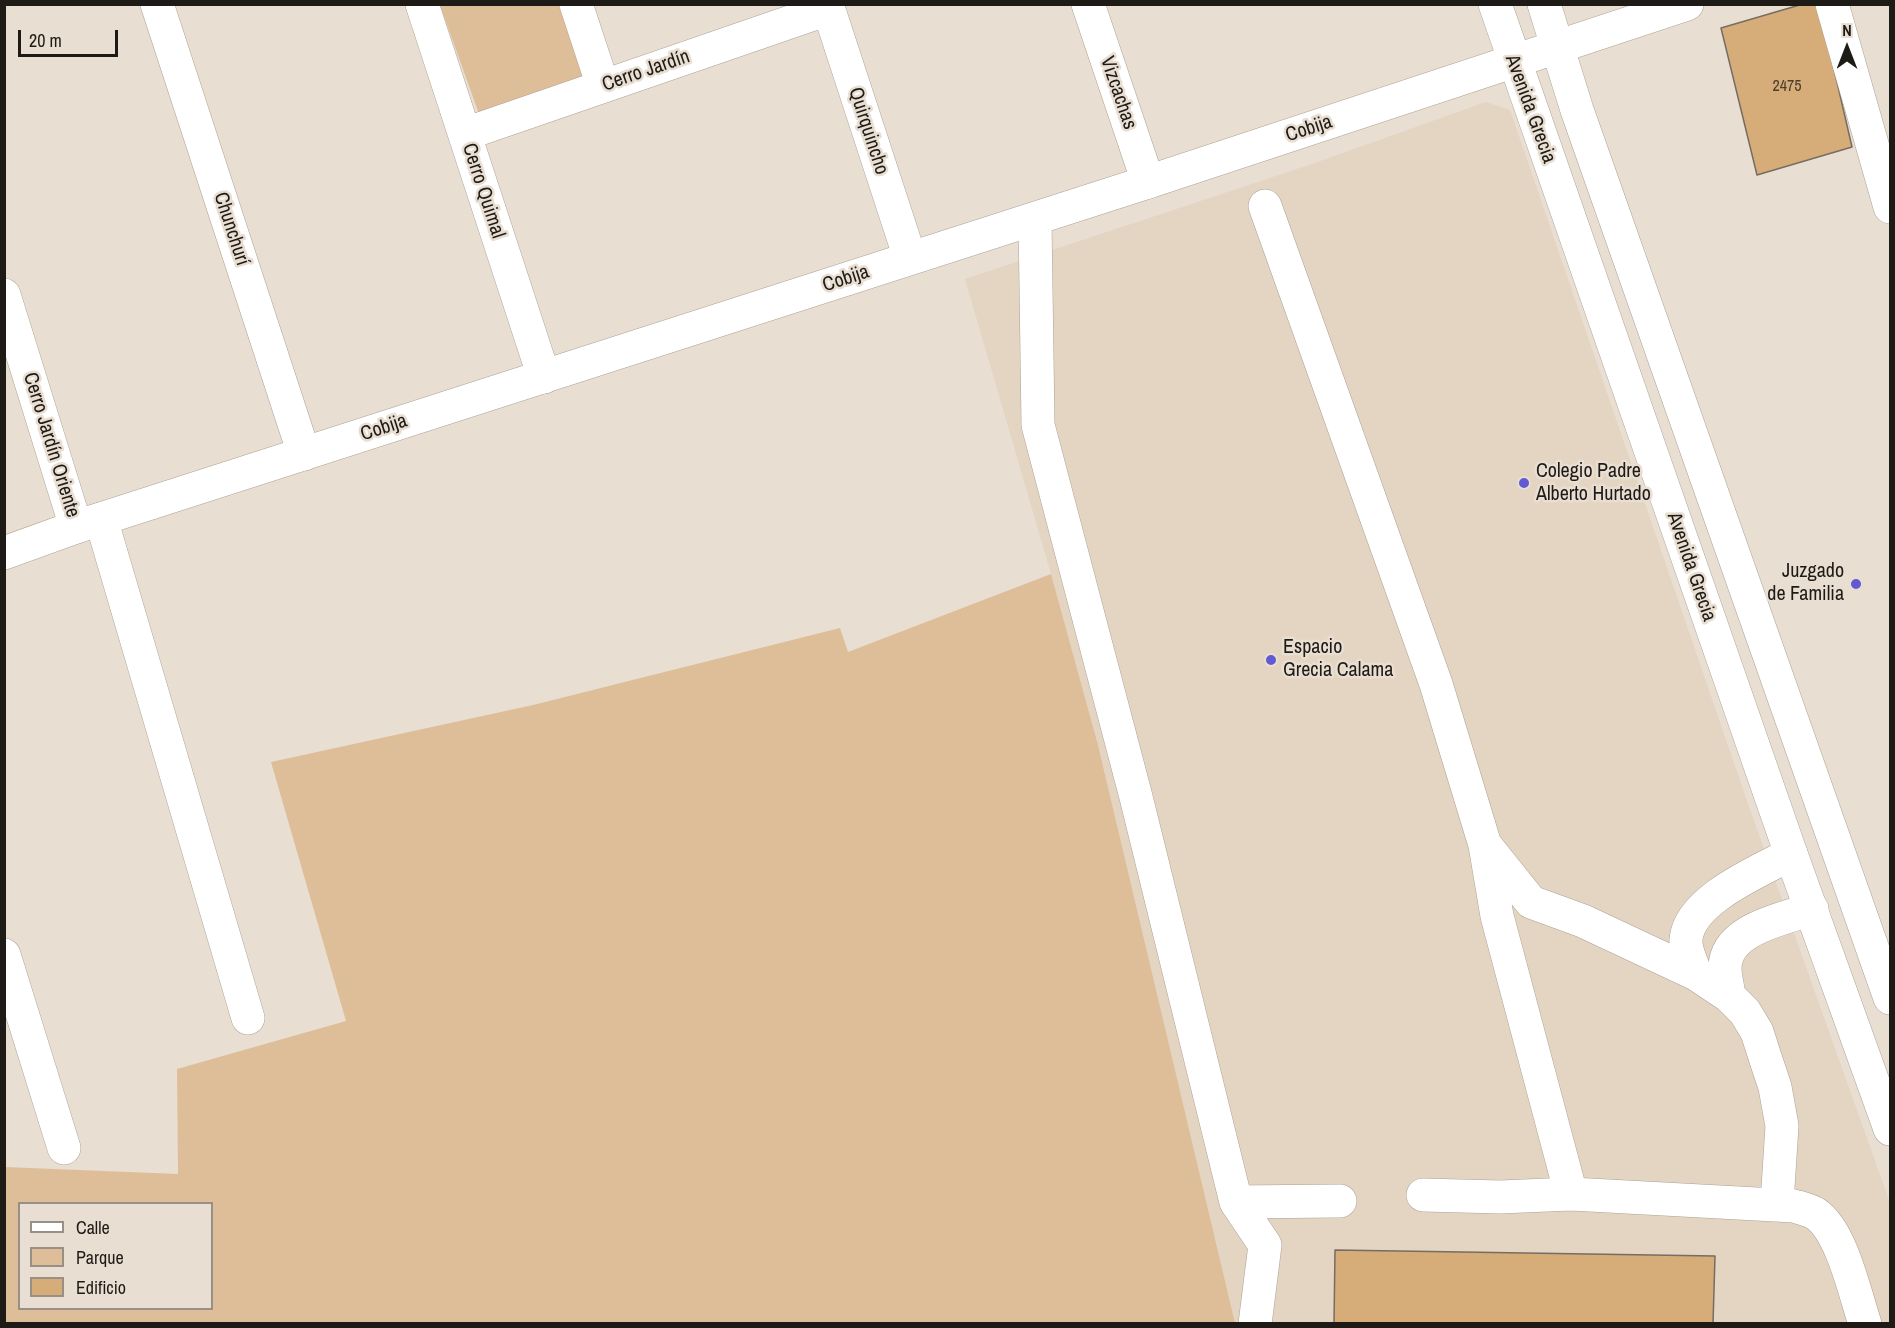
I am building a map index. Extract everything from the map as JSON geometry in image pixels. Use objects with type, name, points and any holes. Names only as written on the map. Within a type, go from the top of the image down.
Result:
[{"type":"main road","name":"Chunchurí","points":[[158,4],[304,454]]},
{"type":"main road","name":"Cerro Quimal","points":[[422,4],[544,377]]},
{"type":"main road","points":[[576,4],[603,86]]},
{"type":"main road","name":"Vizcachas","points":[[1088,4],[1148,182]]},
{"type":"main road","name":"Avenida Grecia","points":[[1494,4],[1791,854],[1890,1129]]},
{"type":"main road","points":[[1544,4],[1577,110],[1890,998]]},
{"type":"main road","name":"Cobija","points":[[4,553],[89,523],[1035,219],[1688,4]]},
{"type":"main road","points":[[1832,4],[1890,207]]},
{"type":"main road","name":"Cerro Jardín","points":[[465,134],[827,7]]},
{"type":"main road","name":"Quirquincho","points":[[827,7],[910,258]]},
{"type":"main road","points":[[1265,206],[1436,684],[1485,845],[1497,916],[1571,1194]]},
{"type":"main road","points":[[1035,219],[1038,425],[1136,797],[1236,1202],[1265,1245],[1255,1323]]},
{"type":"main road","name":"Cerro Jardín Oriente","points":[[6,302],[89,523],[248,1018]]},
{"type":"main road","points":[[1485,845],[1531,902],[1583,921],[1696,974],[1729,996],[1745,1012],[1757,1032],[1775,1087],[1782,1125],[1777,1203]]},
{"type":"main road","points":[[1696,974],[1688,955],[1686,938],[1692,921],[1704,905],[1739,882],[1791,854]]},
{"type":"main road","points":[[1729,996],[1725,967],[1732,946],[1742,936],[1757,928],[1812,909]]},
{"type":"main road","points":[[4,955],[18,1041],[64,1148]]},
{"type":"main road","points":[[1424,1195],[1500,1197],[1571,1194],[1777,1203],[1794,1206],[1815,1214],[1829,1227],[1840,1248],[1865,1323]]},
{"type":"main road","points":[[1236,1202],[1340,1201]]},
{"type":"shaded area","name":"Espacio Grecia Calama","points":[[1486,102],[1510,110],[1747,801],[1890,1203],[1890,1323],[1235,1323],[1098,745],[965,279],[1309,165]]},
{"type":"green space","points":[[440,5],[564,5],[591,79],[479,114]]},
{"type":"green space","points":[[1051,574],[1098,745],[1235,1323],[5,1323],[5,1167],[178,1174],[177,1069],[346,1021],[271,762],[533,705],[840,628],[848,652]]},
{"type":"building","points":[[1803,4],[1819,4],[1852,147],[1757,175],[1721,28]]},
{"type":"building","points":[[1335,1250],[1715,1256],[1713,1324],[1334,1324]]},
{"type":"place","name":"Colegio Padre Alberto Hurtado","points":[[1524,483]]},
{"type":"place","name":"Juzgado de Familia","points":[[1856,584]]},
{"type":"place","name":"Espacio Grecia Calama","points":[[1271,660]]}]
